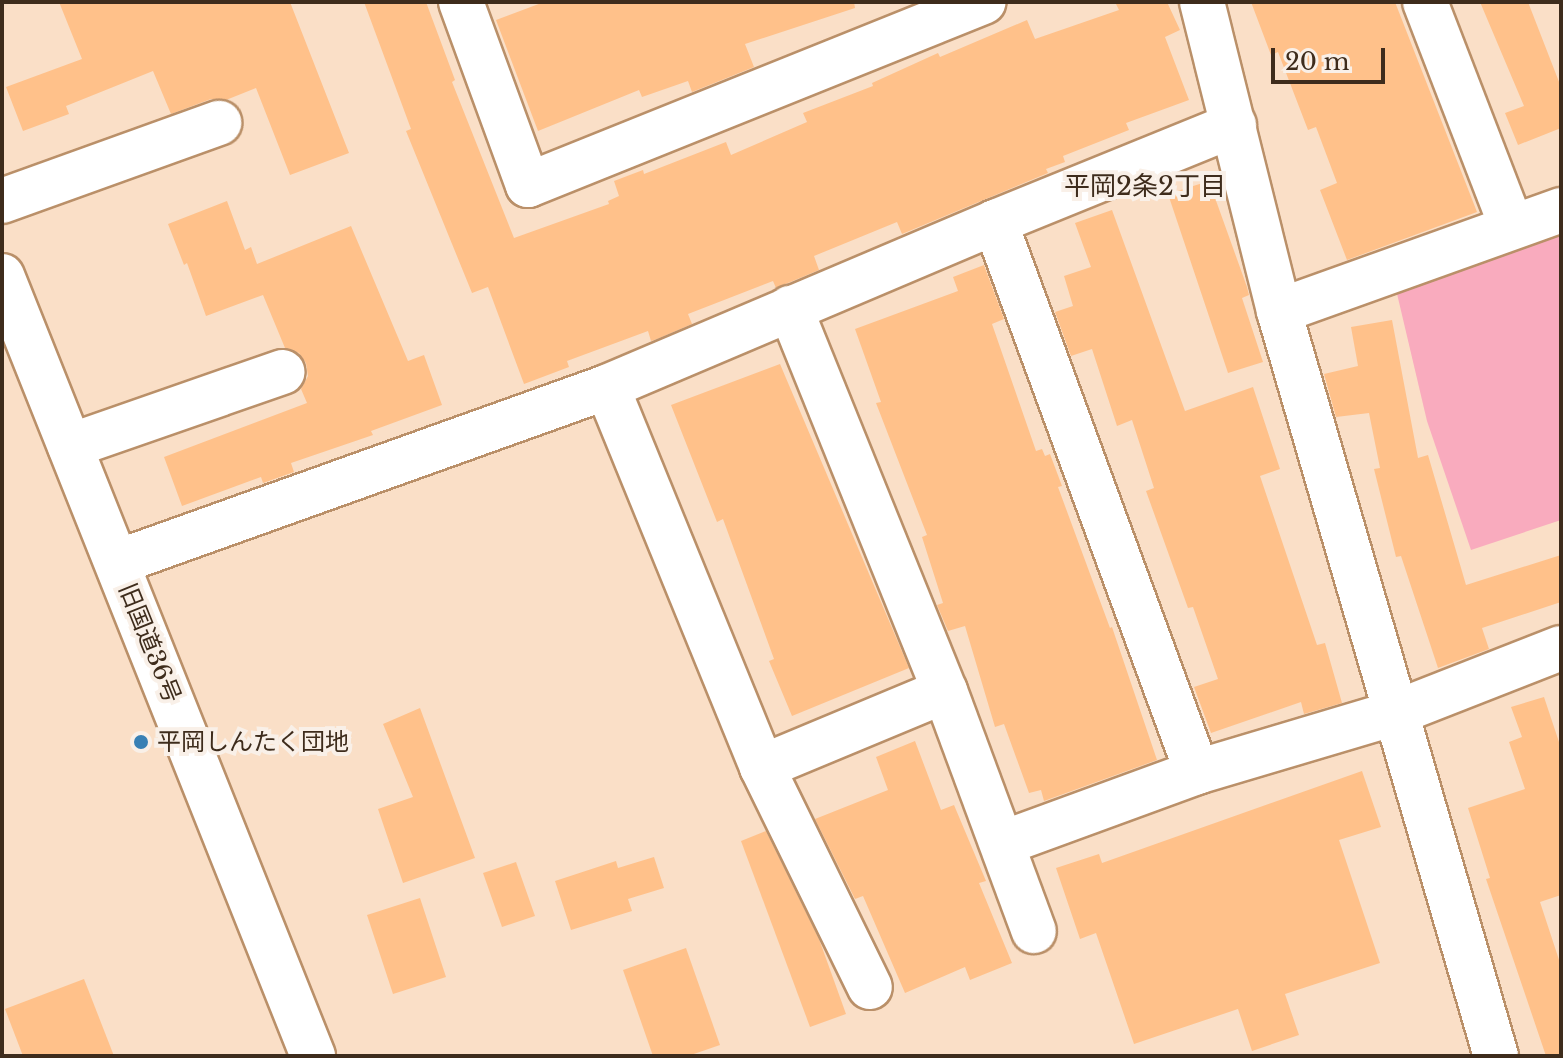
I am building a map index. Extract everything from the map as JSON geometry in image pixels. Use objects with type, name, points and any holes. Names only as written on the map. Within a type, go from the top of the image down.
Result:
[{"type":"street","points":[[466,4],[528,185],[984,2]]},
{"type":"street","points":[[1202,2],[1279,311],[1496,1056]]},
{"type":"street","points":[[1425,2],[1512,227]]},
{"type":"street","points":[[2,201],[219,123]]},
{"type":"street","points":[[118,562],[607,387],[995,222],[1234,125]]},
{"type":"street","points":[[1279,311],[1561,210]]},
{"type":"street","points":[[995,222],[1197,772]]},
{"type":"street","name":"旧国道36号","points":[[2,276],[313,1056]]},
{"type":"street","points":[[790,308],[945,691],[1034,931]]},
{"type":"street","points":[[70,446],[283,372]]},
{"type":"street","points":[[607,387],[762,767],[870,987]]},
{"type":"street","points":[[1003,843],[1197,772],[1395,713],[1561,648]]},
{"type":"street","points":[[762,767],[945,691]]},
{"type":"shaded area","points":[[1561,224],[1561,520],[1471,550],[1427,421],[1394,281]]},
{"type":"building","points":[[59,2],[290,2],[349,153],[290,175],[256,88],[226,100],[211,99],[171,114],[153,71],[66,106],[69,114],[23,131],[6,87],[82,59]]},
{"type":"building","points":[[364,2],[426,2],[455,80],[452,82],[514,238],[609,204],[608,201],[619,196],[614,181],[643,170],[644,174],[726,142],[731,155],[807,122],[803,113],[873,86],[872,83],[938,53],[940,57],[1027,20],[1035,39],[1119,10],[1115,2],[1167,2],[1180,30],[1165,37],[1189,100],[1126,123],[1129,130],[1063,156],[1065,162],[1046,169],[1048,173],[902,234],[897,222],[814,256],[819,270],[776,288],[773,281],[688,314],[692,324],[657,339],[651,341],[648,331],[567,361],[569,367],[524,384],[488,287],[472,293],[406,131],[411,129]]},
{"type":"building","points":[[544,2],[854,2],[855,8],[745,44],[754,67],[692,92],[688,81],[642,97],[639,90],[538,131],[496,20]]},
{"type":"building","points":[[1251,2],[1395,2],[1477,212],[1347,260],[1320,190],[1337,183],[1316,127],[1308,130],[1278,52],[1271,55]]},
{"type":"building","points":[[1480,2],[1528,2],[1561,87],[1561,128],[1518,145],[1505,113],[1524,106]]},
{"type":"building","points":[[1209,181],[1247,287],[1249,295],[1242,298],[1263,362],[1228,373],[1168,194]]},
{"type":"building","points":[[227,201],[245,250],[251,247],[257,264],[351,226],[408,361],[424,355],[442,405],[371,431],[373,435],[291,463],[294,472],[263,483],[261,477],[182,506],[164,457],[307,403],[301,389],[308,376],[306,363],[299,353],[285,348],[263,295],[206,316],[187,263],[184,265],[168,224]]},
{"type":"building","points":[[1112,210],[1185,411],[1253,387],[1280,469],[1260,476],[1317,645],[1325,643],[1342,703],[1304,714],[1301,702],[1211,733],[1194,687],[1218,679],[1193,607],[1188,608],[1146,491],[1154,488],[1132,420],[1117,426],[1092,349],[1071,356],[1055,312],[1073,306],[1064,276],[1091,267],[1075,223]]},
{"type":"building","points":[[984,265],[1004,319],[992,324],[1036,451],[1042,449],[1045,456],[1050,454],[1062,486],[1058,487],[1112,627],[1157,760],[1044,801],[1041,790],[1029,793],[1004,724],[995,727],[965,626],[948,631],[937,605],[943,603],[922,537],[927,535],[876,403],[881,402],[855,329],[958,291],[953,277]]},
{"type":"building","points":[[1392,320],[1418,458],[1428,455],[1466,585],[1561,555],[1561,602],[1482,628],[1489,649],[1438,668],[1401,556],[1396,557],[1374,469],[1380,468],[1369,413],[1336,417],[1324,374],[1358,366],[1351,327]]},
{"type":"building","points":[[780,364],[909,668],[792,716],[769,661],[774,659],[723,519],[717,522],[671,405]]},
{"type":"building","points":[[1544,697],[1561,748],[1561,895],[1540,902],[1561,966],[1561,1056],[1546,1056],[1486,879],[1490,878],[1468,808],[1525,789],[1509,742],[1522,737],[1511,707]]},
{"type":"building","points":[[420,708],[475,858],[403,883],[378,809],[413,797],[383,724]]},
{"type":"building","points":[[915,741],[941,810],[954,805],[986,881],[979,883],[1012,963],[970,980],[965,967],[905,993],[863,896],[855,899],[815,819],[888,790],[876,757]]},
{"type":"building","points":[[1362,771],[1381,827],[1339,840],[1380,963],[1285,994],[1299,1035],[1252,1051],[1238,1009],[1134,1044],[1096,933],[1080,939],[1056,868],[1099,854],[1102,863]]},
{"type":"building","points":[[766,831],[819,939],[846,1014],[810,1027],[741,841]]},
{"type":"building","points":[[654,857],[664,888],[628,899],[632,911],[571,930],[555,881],[616,861],[618,868]]},
{"type":"building","points":[[516,862],[535,916],[502,927],[483,873]]},
{"type":"building","points":[[420,898],[446,977],[393,994],[367,915]]},
{"type":"building","points":[[686,948],[720,1045],[688,1056],[653,1056],[623,970]]},
{"type":"building","points":[[84,979],[114,1056],[23,1056],[5,1009]]},
{"type":"place","name":"平岡しんたく団地","points":[[141,742]]},
{"type":"district","name":"平岡2条2丁目","points":[[1145,187]]}]
